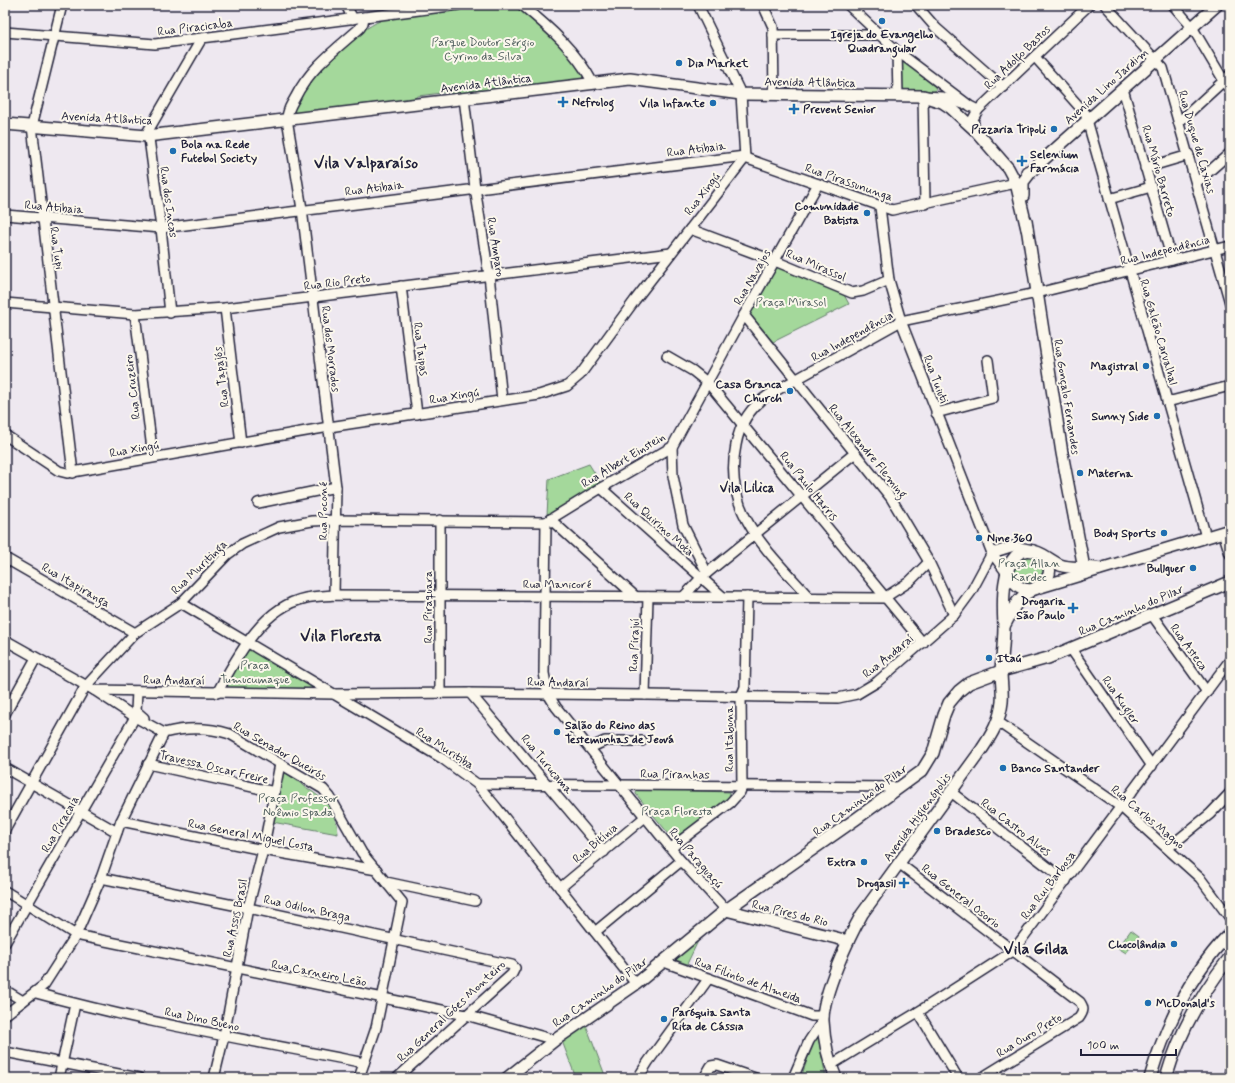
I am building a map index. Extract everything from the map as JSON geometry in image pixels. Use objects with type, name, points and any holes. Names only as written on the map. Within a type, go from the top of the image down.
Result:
[{"type":"main road","name":"Avenida Lino Jardim","points":[[1033,169],[1217,5]]},
{"type":"main road","name":"Avenida Atlântica","points":[[5,124],[147,136],[617,80],[642,80],[741,94],[923,96]]},
{"type":"main road","name":"Rua Gonçalo Fernandes","points":[[923,96],[948,106],[975,130],[1008,168],[1016,184],[1027,229]]},
{"type":"main road","points":[[1008,168],[1021,173],[1033,169]]},
{"type":"main road","name":"Rua Gonçalo Fernandes","points":[[1033,169],[1025,178],[1022,186],[1027,229],[1062,453],[1084,568]]},
{"type":"main road","points":[[1099,569],[1092,567],[1084,568],[1062,565],[1038,553],[1023,552],[1015,557],[1004,571],[1020,588],[1028,590],[1036,589],[1227,531]]},
{"type":"main road","points":[[1036,589],[1045,582],[1049,573],[1048,564],[1038,553]]},
{"type":"main road","points":[[1073,577],[1082,573],[1084,568]]},
{"type":"main road","name":"Avenida Higienópolis","points":[[823,1018],[835,975],[848,941],[862,914],[900,864],[982,749],[998,722],[1002,701],[1001,671],[1004,626],[1002,598],[1004,571]]},
{"type":"main road","name":"Rua Caminho do Pilar","points":[[507,1078],[555,1040],[636,984],[726,910],[902,788],[922,771],[929,763],[936,746],[944,715],[949,703],[959,691],[969,683],[1001,671],[1042,661],[1230,582]]},
{"type":"main road","name":"Avenida Higienópolis","points":[[1004,626],[1018,601],[1036,589]]},
{"type":"main road","name":"Rua Pires do Rio","points":[[726,910],[848,941]]},
{"type":"main road","points":[[1150,1078],[1169,1023],[1177,1006],[1196,975],[1230,933]]},
{"type":"main road","points":[[1166,1078],[1190,1016],[1213,979],[1230,957]]},
{"type":"main road","points":[[823,1018],[830,1065],[836,1078]]},
{"type":"street","name":"Rua Tupi","points":[[62,5],[32,126],[41,218],[72,473]]},
{"type":"street","points":[[346,5],[352,18]]},
{"type":"street","name":"Rua Piracicaba","points":[[5,32],[149,44],[458,5]]},
{"type":"street","points":[[522,5],[552,31],[574,53],[593,83]]},
{"type":"street","points":[[698,5],[741,94],[746,157]]},
{"type":"street","points":[[763,5],[773,26],[774,94]]},
{"type":"street","points":[[848,5],[897,51],[974,108],[973,119],[975,130]]},
{"type":"street","points":[[916,5],[936,28],[1003,87]]},
{"type":"street","name":"Rua Adolfo Bastos","points":[[974,108],[1003,87],[1089,5]]},
{"type":"street","name":"Rua Duque de Caxias","points":[[1105,5],[1163,68],[1230,303]]},
{"type":"street","points":[[1173,5],[1192,26],[1227,78],[1230,91]]},
{"type":"street","points":[[286,119],[288,112],[304,82],[325,57],[360,28],[364,17]]},
{"type":"street","points":[[774,35],[879,35]]},
{"type":"street","name":"Rua dos Incas","points":[[170,313],[161,228],[147,136],[149,126],[202,38]]},
{"type":"street","points":[[897,51],[898,96]]},
{"type":"street","name":"Rua Galeão Carvalhal","points":[[1034,57],[1085,113],[1206,537]]},
{"type":"street","points":[[1179,122],[1227,78]]},
{"type":"street","name":"Rua Mário Barreto","points":[[1123,89],[1172,260]]},
{"type":"street","points":[[923,96],[925,204]]},
{"type":"street","name":"Avenida Atlântica","points":[[923,96],[942,97],[974,108]]},
{"type":"street","name":"Rua Amparo","points":[[464,98],[475,188],[489,275],[502,400]]},
{"type":"street","name":"Rua dos Morrados","points":[[286,119],[302,209],[329,427]]},
{"type":"street","points":[[1196,183],[1230,153]]},
{"type":"street","points":[[1145,168],[1189,155]]},
{"type":"street","name":"Rua Pirassununga","points":[[746,157],[880,207],[898,210],[1016,184]]},
{"type":"street","name":"Rua Atibaia","points":[[5,215],[161,228],[475,188],[746,157]]},
{"type":"street","name":"Rua Xingú","points":[[5,435],[59,471],[72,473],[153,457],[329,427],[539,395],[560,389],[573,382],[586,367],[634,300],[746,157]]},
{"type":"street","name":"Rua Navajos","points":[[708,383],[744,315],[818,184]]},
{"type":"street","points":[[1109,199],[1151,187]]},
{"type":"street","name":"Rua Tuiuti","points":[[880,207],[889,280],[901,321],[936,414],[992,553],[1004,571]]},
{"type":"street","name":"Rua Mirassol","points":[[690,229],[775,261],[852,293],[859,293],[889,280]]},
{"type":"street","name":"Rua Independência","points":[[808,596],[754,534],[741,512],[733,480],[734,453],[742,423],[753,408],[763,398],[796,381],[901,321],[1037,293],[1230,246]]},
{"type":"street","name":"Rua Rio Preto","points":[[5,303],[135,314],[170,313],[225,308],[671,253]]},
{"type":"street","name":"Rua Taipas","points":[[401,286],[417,414]]},
{"type":"street","name":"Rua Tapajós","points":[[225,308],[241,443]]},
{"type":"street","name":"Rua Cruzeiro","points":[[135,314],[153,457]]},
{"type":"street","name":"Rua Alexandre Fleming","points":[[744,315],[900,510],[929,562],[954,615]]},
{"type":"street","name":"Rua Paulo Harris","points":[[667,356],[693,371],[708,383],[884,598],[923,643]]},
{"type":"street","points":[[936,414],[993,398],[988,360]]},
{"type":"street","name":"Rua Albert Einstein","points":[[548,520],[672,447],[708,383]]},
{"type":"street","points":[[1167,402],[1230,386]]},
{"type":"street","name":"Rua Poconé","points":[[329,427],[336,487],[334,595]]},
{"type":"street","points":[[672,447],[673,476],[683,525],[704,575]]},
{"type":"street","points":[[684,596],[704,575],[855,453]]},
{"type":"street","points":[[258,503],[336,487]]},
{"type":"street","name":"Rua Quirino Mota","points":[[601,488],[704,575],[722,596]]},
{"type":"street","name":"Rua Piraquara","points":[[440,520],[440,693]]},
{"type":"street","points":[[548,520],[636,597]]},
{"type":"street","name":"Rua Muritinga","points":[[5,830],[31,783],[90,689],[136,632],[181,603],[228,554],[242,544],[279,527],[312,521],[548,520]]},
{"type":"street","name":"Rua Paraguaçú","points":[[548,520],[544,673],[548,694],[556,707],[681,861],[726,910]]},
{"type":"street","points":[[1227,531],[1230,554]]},
{"type":"street","points":[[992,553],[1014,546],[1038,553]]},
{"type":"street","name":"Rua Andaraí","points":[[90,689],[217,693],[470,693],[838,698],[858,694],[877,682],[954,615],[980,575],[992,553]]},
{"type":"street","name":"Rua Itapiranga","points":[[5,558],[136,632]]},
{"type":"street","points":[[884,598],[909,582],[929,562]]},
{"type":"street","points":[[980,575],[992,568],[1004,571]]},
{"type":"street","name":"Rua Manicoré","points":[[217,693],[248,643],[264,623],[293,602],[306,598],[334,595],[636,597],[808,596],[884,598]]},
{"type":"street","name":"Rua Pirajuí","points":[[645,695],[648,597]]},
{"type":"street","name":"Rua Itabuna","points":[[671,848],[730,803],[742,787],[741,696],[745,687],[747,597]]},
{"type":"street","name":"Rua Muritiba","points":[[181,603],[443,759],[477,784],[498,808],[636,984]]},
{"type":"street","name":"Rua Asteca","points":[[1152,615],[1207,692]]},
{"type":"street","points":[[5,640],[164,733],[121,821],[102,878],[76,935],[44,985],[36,993],[5,1015]]},
{"type":"street","name":"Rua Kugler","points":[[1071,649],[1152,766]]},
{"type":"street","points":[[5,714],[36,658]]},
{"type":"street","name":"Rua Rui Barbosa","points":[[830,1065],[918,1012],[1013,951],[1230,660]]},
{"type":"street","points":[[137,691],[136,711],[149,721],[149,725]]},
{"type":"street","name":"Rua Turucama","points":[[470,693],[604,852]]},
{"type":"street","name":"Rua Piracaia","points":[[5,943],[135,717]]},
{"type":"street","name":"Rua Carlos Magno","points":[[998,722],[1121,808],[1168,848],[1200,878],[1230,918]]},
{"type":"street","name":"Rua Senador Queirós","points":[[164,733],[180,729],[201,727],[230,734],[323,789],[330,797],[362,853],[402,902],[376,1028],[359,1078]]},
{"type":"street","points":[[590,748],[605,741],[642,741]]},
{"type":"street","name":"Travessa Oscar Freire","points":[[148,764],[275,792]]},
{"type":"street","name":"Rua Assis Brasil","points":[[214,1078],[224,1036],[248,908],[263,850],[280,764]]},
{"type":"street","points":[[5,768],[117,832]]},
{"type":"street","name":"Rua Piranhas","points":[[477,784],[902,788]]},
{"type":"street","points":[[872,787],[879,804]]},
{"type":"street","name":"Rua Castro Alves","points":[[951,792],[1066,881]]},
{"type":"street","points":[[1168,848],[1210,814],[1230,793]]},
{"type":"street","name":"Rua Bitínia","points":[[560,888],[645,817]]},
{"type":"street","name":"Rua General Miguel Costa","points":[[121,821],[263,850],[377,870]]},
{"type":"street","points":[[595,932],[681,861]]},
{"type":"street","name":"Rua General Osorio","points":[[900,864],[1080,1002],[1083,1007]]},
{"type":"street","name":"Rua Odilon Braga","points":[[102,878],[508,963]]},
{"type":"street","points":[[386,882],[475,901]]},
{"type":"street","points":[[5,891],[76,935]]},
{"type":"street","name":"Rua Carneiro Leão","points":[[76,935],[466,1015],[555,1040]]},
{"type":"street","name":"Rua Filinto de Almeida","points":[[664,962],[812,1016],[823,1018]]},
{"type":"street","name":"Rua General Góes Monteiro","points":[[397,1078],[512,974],[515,968],[508,963]]},
{"type":"street","points":[[638,1078],[650,1058],[709,978]]},
{"type":"street","points":[[5,990],[23,1001]]},
{"type":"street","name":"Rua Dino Bueno","points":[[36,993],[75,1004],[224,1036],[364,1063]]},
{"type":"street","points":[[59,1078],[61,1062],[75,1004]]},
{"type":"street","name":"Rua Ouro Preto","points":[[981,1078],[1079,1018],[1083,1013],[1083,1007]]},
{"type":"street","points":[[918,1012],[958,1078]]},
{"type":"street","name":"Avenida Higienópolis","points":[[793,1078],[809,1041],[823,1018]]},
{"type":"street","points":[[5,1052],[139,1078]]},
{"type":"street","points":[[704,1078],[711,1066],[720,1065],[754,1078]]},
{"type":"street","points":[[1229,1078],[1230,1070]]},
{"type":"green space","name":"Parque Doutor Sérgio Cyrino da Silva","points":[[486,5],[512,5],[519,8],[551,34],[571,56],[584,75],[581,80],[454,95],[449,92],[418,96],[411,100],[295,114],[292,110],[303,90],[317,71],[351,40],[371,25],[389,18]]},
{"type":"green space","points":[[903,60],[935,87],[936,90],[933,92],[902,91],[901,61]]},
{"type":"green space","name":"Praça Mirasol","points":[[778,265],[843,293],[849,304],[773,342],[750,314]]},
{"type":"green space","points":[[589,464],[602,485],[547,515],[549,479]]},
{"type":"green space","name":"Praça Allan Kardec","points":[[1029,555],[1040,559],[1044,570],[1040,581],[1029,585],[1018,581],[1014,570],[1018,559]]},
{"type":"green space","name":"Praça Tumucumaque","points":[[248,647],[326,693],[223,689]]},
{"type":"green space","name":"Praça Professor Noêmio Spada","points":[[282,770],[328,803],[337,824],[338,834],[272,822]]},
{"type":"green space","name":"Praça Floresta","points":[[637,789],[730,792],[729,800],[673,839],[636,794]]},
{"type":"green space","points":[[1131,930],[1139,936],[1126,953],[1118,948]]},
{"type":"green space","points":[[699,939],[687,964],[674,959]]},
{"type":"green space","points":[[586,1025],[606,1078],[576,1078],[562,1041]]},
{"type":"green space","points":[[818,1036],[826,1078],[801,1078],[813,1042]]},
{"type":"place","name":"Igreja do Evangelho Quadrangular","points":[[882,21]]},
{"type":"place","name":"Dia Market","points":[[679,63]]},
{"type":"place","name":"Nefrolog","points":[[563,102]]},
{"type":"place","name":"Vila Infante","points":[[713,103]]},
{"type":"place","name":"Prevent Senior","points":[[794,109]]},
{"type":"place","name":"Pizzaria Tripoli","points":[[1054,129]]},
{"type":"place","name":"Bola na Rede Futebol Society","points":[[173,151]]},
{"type":"place","name":"Selenium Farmácia","points":[[1022,161]]},
{"type":"place","name":"Comunidade Batista","points":[[867,213]]},
{"type":"place","name":"Magistral","points":[[1146,366]]},
{"type":"place","name":"Casa Branca Church","points":[[790,391]]},
{"type":"place","name":"Sunny Side","points":[[1157,416]]},
{"type":"place","name":"Materna","points":[[1080,473]]},
{"type":"place","name":"Body Sports","points":[[1164,533]]},
{"type":"place","name":"Nine 360","points":[[979,538]]},
{"type":"place","name":"Bullguer","points":[[1193,568]]},
{"type":"place","name":"Drogaria São Paulo","points":[[1073,608]]},
{"type":"place","name":"Itaú","points":[[989,658]]},
{"type":"place","name":"Salão do Reino das Testemunhas de Jeová","points":[[557,732]]},
{"type":"place","name":"Banco Santander","points":[[1003,768]]},
{"type":"place","name":"Bradesco","points":[[937,831]]},
{"type":"place","name":"Extra","points":[[864,862]]},
{"type":"place","name":"Drogasil","points":[[904,883]]},
{"type":"place","name":"Chocolândia","points":[[1174,944]]},
{"type":"place","name":"McDonald's","points":[[1148,1003]]},
{"type":"place","name":"Paróquia Santa Rita de Cássia","points":[[664,1019]]},
{"type":"district","name":"Vila Valparaíso","points":[[366,162]]},
{"type":"district","name":"Vila Lilica","points":[[747,487]]},
{"type":"district","name":"Vila Floresta","points":[[341,635]]},
{"type":"district","name":"Vila Gilda","points":[[1036,948]]}]
